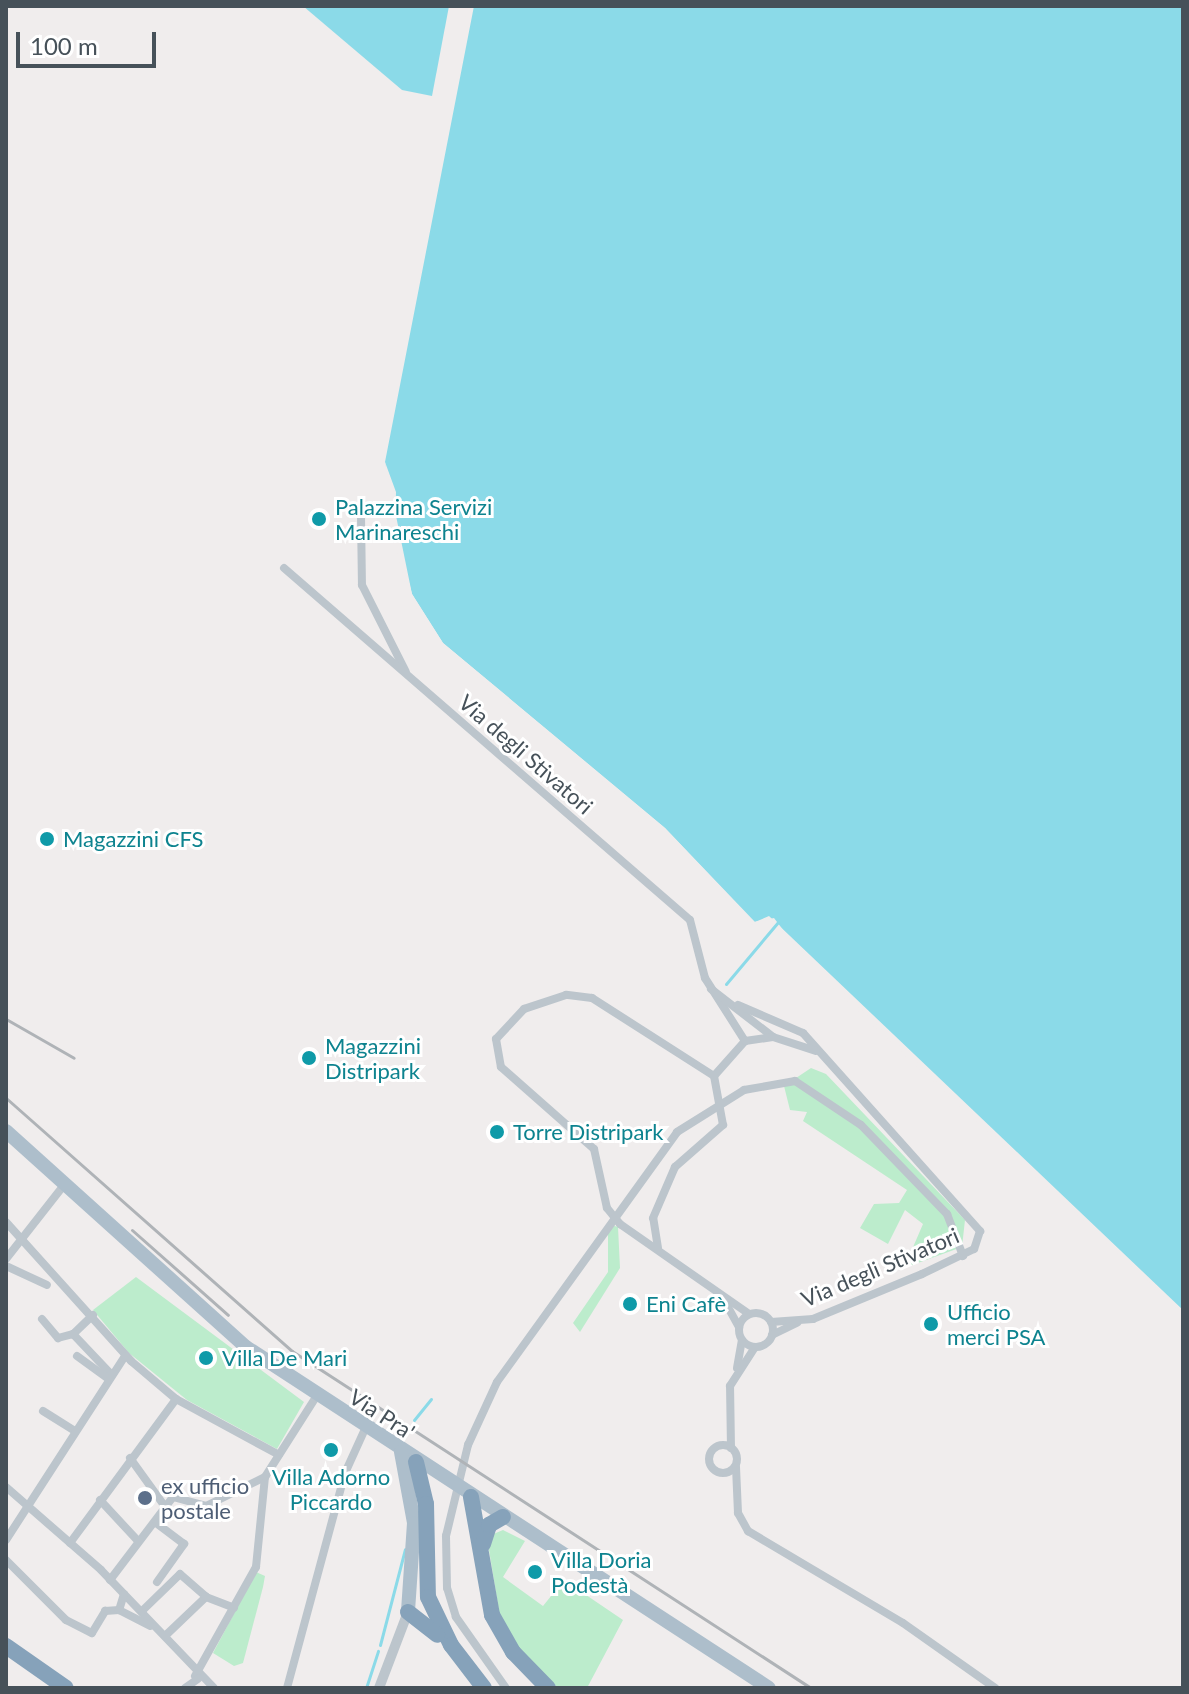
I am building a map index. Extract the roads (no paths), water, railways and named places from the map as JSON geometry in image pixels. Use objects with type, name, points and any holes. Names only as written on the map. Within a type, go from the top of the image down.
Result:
[{"type":"highway","points":[[441,1478],[417,1478],[428,1597],[451,1645],[482,1688]]},
{"type":"highway","points":[[471,1497],[482,1562],[503,1638],[548,1688]]},
{"type":"highway","points":[[482,1562],[486,1531],[503,1517]]},
{"type":"highway","points":[[415,1589],[430,1623],[482,1688]]},
{"type":"highway","points":[[408,1612],[430,1623]]},
{"type":"highway","points":[[6,1646],[66,1688]]},
{"type":"highway","points":[[6,1658],[56,1688]]},
{"type":"main road","name":"Via Pra'","points":[[6,1131],[194,1306],[316,1397],[401,1452],[417,1478],[441,1478],[769,1688]]},
{"type":"main road","points":[[401,1452],[417,1478],[415,1589],[408,1612]]},
{"type":"street","points":[[361,516],[362,585],[408,677]]},
{"type":"street","name":"Via degli Stivatori","points":[[284,568],[690,920],[710,989],[745,1041]]},
{"type":"street","points":[[710,989],[738,1005],[789,1024],[820,1054]]},
{"type":"street","points":[[658,1248],[653,1218],[675,1167],[723,1125],[714,1076],[609,1006],[566,995],[510,1019],[496,1039],[496,1056],[514,1080],[594,1149],[607,1208],[627,1230],[658,1248],[723,1298],[749,1314],[771,1322],[772,1335]]},
{"type":"street","points":[[738,1005],[773,1037],[820,1054]]},
{"type":"street","points":[[714,1076],[745,1041],[773,1037]]},
{"type":"street","name":"Via degli Stivatori","points":[[771,1322],[802,1321],[963,1256],[979,1237],[976,1221],[820,1054]]},
{"type":"street","points":[[506,1688],[456,1617],[447,1588],[449,1518],[486,1401],[647,1168],[677,1132],[722,1102],[770,1082],[795,1081],[861,1125],[947,1214],[963,1256]]},
{"type":"street","points":[[6,1259],[64,1185]]},
{"type":"street","points":[[6,1222],[24,1235],[125,1356],[176,1399],[279,1455]]},
{"type":"street","points":[[6,1266],[47,1285]]},
{"type":"street","points":[[723,1298],[739,1327],[742,1340],[720,1445],[709,1461],[735,1492]]},
{"type":"street","points":[[739,1327],[749,1314]]},
{"type":"street","points":[[42,1319],[58,1338],[73,1334],[93,1315]]},
{"type":"street","points":[[736,1373],[755,1347],[802,1321]]},
{"type":"street","points":[[73,1334],[109,1376]]},
{"type":"street","points":[[742,1340],[755,1347]]},
{"type":"street","points":[[77,1356],[109,1376]]},
{"type":"street","points":[[6,1540],[25,1501],[125,1356]]},
{"type":"street","points":[[185,1688],[197,1678],[256,1567],[265,1477],[316,1397]]},
{"type":"street","points":[[70,1543],[176,1399]]},
{"type":"street","points":[[43,1411],[73,1430]]},
{"type":"street","points":[[725,1424],[736,1467],[735,1492],[741,1522],[756,1537],[903,1623],[995,1688]]},
{"type":"street","points":[[287,1688],[345,1473],[365,1429]]},
{"type":"street","points":[[720,1445],[731,1448]]},
{"type":"street","points":[[130,1458],[166,1508]]},
{"type":"street","points":[[722,1473],[736,1467]]},
{"type":"street","points":[[110,1580],[138,1541],[157,1524],[166,1508],[179,1495],[206,1506],[265,1477]]},
{"type":"street","points":[[6,1487],[110,1580],[197,1678],[214,1688]]},
{"type":"street","points":[[100,1500],[138,1541]]},
{"type":"street","points":[[157,1524],[184,1544],[157,1582]]},
{"type":"street","points":[[6,1560],[66,1620],[92,1633],[105,1611],[119,1610],[150,1626]]},
{"type":"street","points":[[142,1611],[180,1574],[206,1597],[234,1608]]},
{"type":"street","points":[[119,1610],[124,1594]]},
{"type":"street","points":[[165,1636],[206,1597]]},
{"type":"street","points":[[379,1688],[408,1612]]},
{"type":"water","points":[[303,6],[449,6],[432,96],[402,90]]},
{"type":"water","points":[[474,6],[1183,6],[1183,1310],[769,916],[755,922],[665,828],[443,643],[412,594],[385,462]]},
{"type":"waterway","points":[[726,984],[778,922]]},
{"type":"waterway","points":[[414,1420],[431,1399]]},
{"type":"waterway","points":[[380,1645],[405,1549]]},
{"type":"waterway","points":[[366,1688],[378,1651]]},
{"type":"railway","points":[[6,1019],[74,1058]]},
{"type":"railway","points":[[6,1098],[292,1351],[811,1688]]},
{"type":"railway","points":[[132,1230],[228,1315]]},
{"type":"place","name":"Palazzina Servizi Marinareschi","points":[[319,519]]},
{"type":"place","name":"Magazzini CFS","points":[[47,839]]},
{"type":"place","name":"Magazzini Distripark","points":[[309,1058]]},
{"type":"place","name":"Torre Distripark","points":[[497,1132]]},
{"type":"place","name":"Eni Cafè","points":[[630,1304]]},
{"type":"place","name":"Ufficio merci PSA","points":[[931,1324]]},
{"type":"place","name":"Villa De Mari","points":[[206,1358]]},
{"type":"place","name":"Villa Adorno Piccardo","points":[[331,1450]]},
{"type":"place","name":"ex ufficio postale","points":[[145,1498]]},
{"type":"place","name":"Villa Doria Podestà","points":[[535,1572]]}]
